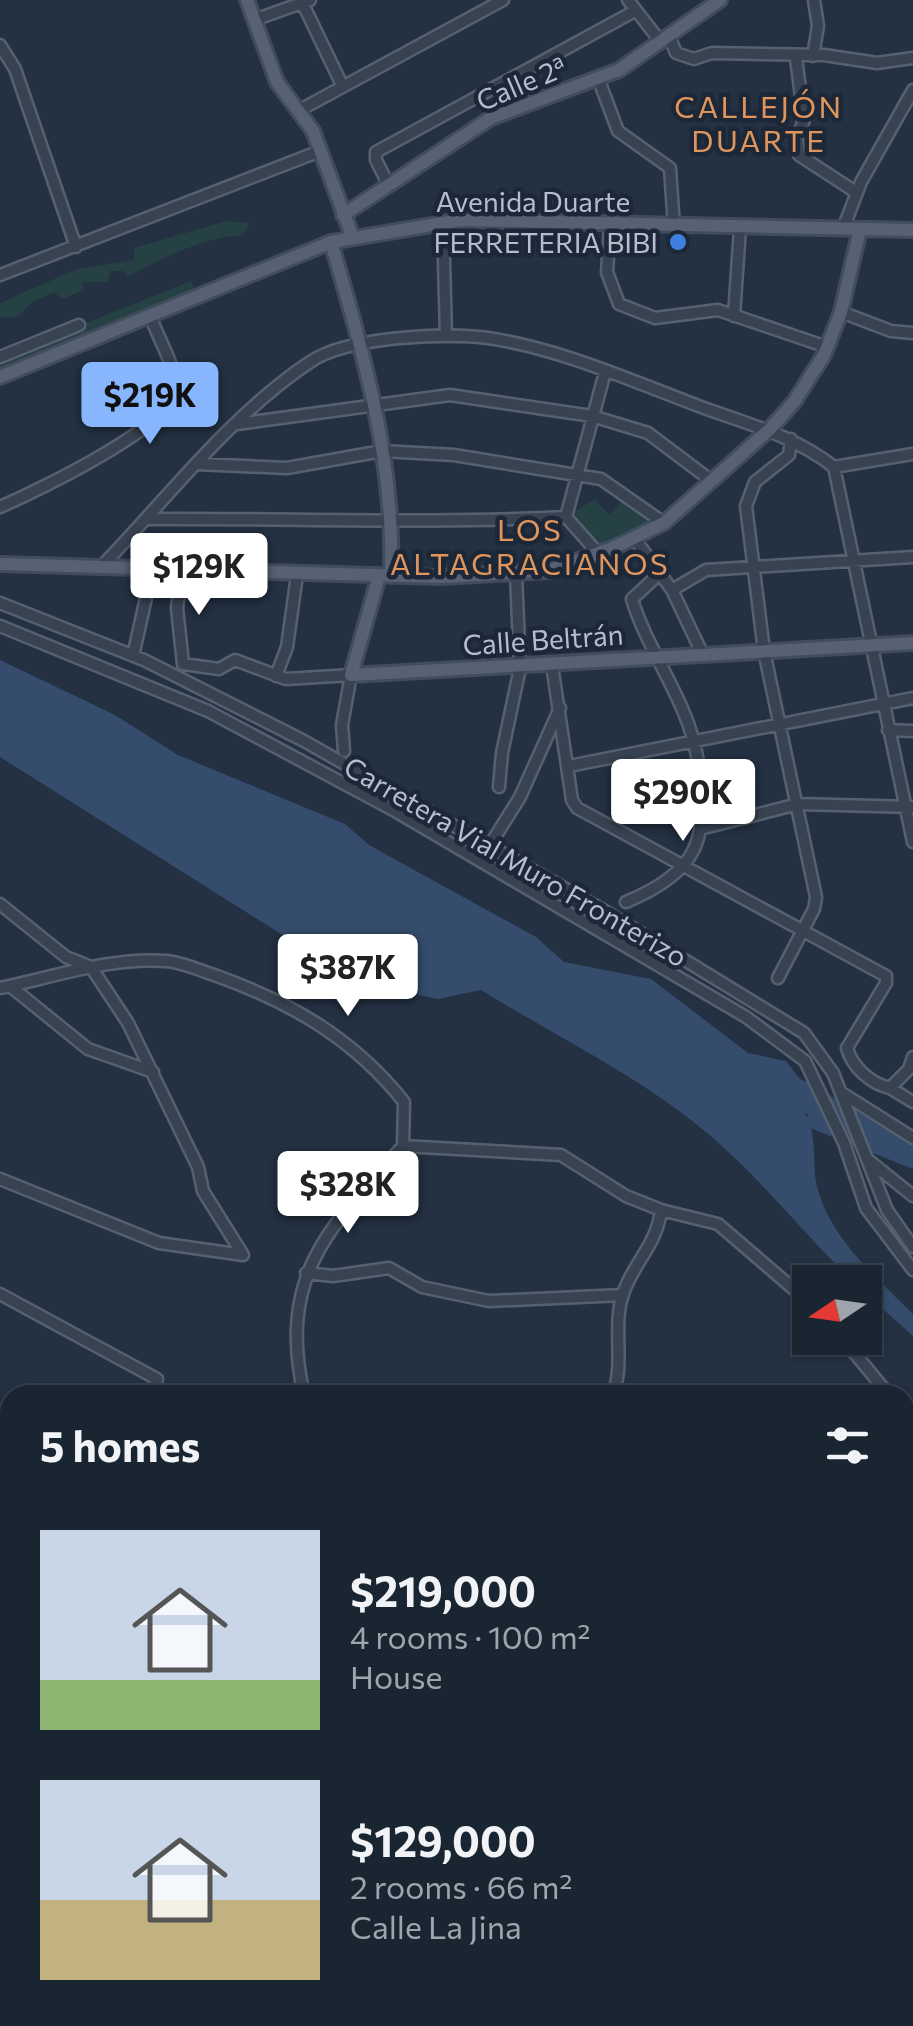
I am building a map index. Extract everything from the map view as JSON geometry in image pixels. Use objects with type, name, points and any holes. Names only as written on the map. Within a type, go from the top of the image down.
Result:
[{"type":"main road","points":[[247,0],[277,82],[320,152],[353,238]]},
{"type":"main road","name":"Calle 2ª","points":[[343,215],[490,118],[620,70],[720,0]]},
{"type":"main road","name":"Avenida Duarte","points":[[0,377],[332,242],[443,223],[913,230]]},
{"type":"main road","points":[[0,564],[297,576],[548,572],[664,522],[770,430],[812,377],[827,347],[841,312],[860,229]]},
{"type":"main road","points":[[332,242],[376,406],[393,517],[385,576],[351,675]]},
{"type":"main road","name":"Calle Beltrán","points":[[351,675],[913,643]]},
{"type":"street","points":[[298,112],[503,0]]},
{"type":"street","points":[[628,0],[633,12],[676,54],[694,59],[712,52],[877,63],[913,58]]},
{"type":"street","points":[[813,56],[818,26],[814,0]]},
{"type":"street","points":[[254,20],[305,1],[342,85]]},
{"type":"street","points":[[389,186],[376,152],[633,12]]},
{"type":"street","points":[[0,45],[15,69],[76,247]]},
{"type":"street","points":[[796,58],[804,120],[796,138],[799,155],[857,192]]},
{"type":"street","points":[[598,78],[618,131],[670,168],[674,227]]},
{"type":"street","points":[[842,229],[857,192],[913,90]]},
{"type":"street","points":[[0,275],[320,152]]},
{"type":"street","points":[[443,223],[446,336]]},
{"type":"street","points":[[610,226],[607,272],[619,304],[655,318],[718,310],[827,347]]},
{"type":"street","points":[[734,316],[740,228]]},
{"type":"street","points":[[841,312],[905,335],[913,333]]},
{"type":"street","points":[[0,507],[107,452],[170,406],[176,389],[150,316]]},
{"type":"street","points":[[0,357],[79,325]]},
{"type":"street","points":[[100,568],[233,424],[313,359],[361,344],[446,336],[533,348],[770,430],[834,467],[913,454]]},
{"type":"street","points":[[566,517],[605,372]]},
{"type":"street","points":[[233,424],[450,395],[592,416],[648,433],[709,479]]},
{"type":"street","points":[[778,978],[803,932],[816,897],[764,651],[752,564],[748,495],[755,482],[788,454],[791,439]]},
{"type":"street","points":[[197,464],[287,468],[382,451],[454,455],[577,475],[611,485],[664,522]]},
{"type":"street","points":[[834,467],[888,730],[909,806],[913,842]]},
{"type":"street","points":[[149,519],[393,517],[474,522],[566,517]]},
{"type":"street","points":[[566,517],[597,552]]},
{"type":"street","points":[[634,538],[672,590],[703,654]]},
{"type":"street","points":[[672,590],[706,570],[752,564],[913,557]]},
{"type":"street","points":[[134,656],[152,571]]},
{"type":"street","name":"Calle Beltrán","points":[[182,572],[177,608],[183,664],[219,669],[235,660],[276,676],[351,675]]},
{"type":"street","points":[[626,902],[655,890],[693,852],[700,829],[692,744],[685,714],[632,599],[660,572]]},
{"type":"street","points":[[500,787],[502,753],[520,668],[516,575]]},
{"type":"street","points":[[276,676],[287,647],[297,576]]},
{"type":"street","name":"Carretera Vial Muro Fronterizo","points":[[0,603],[134,656],[304,740],[751,997],[804,1034],[842,1092],[887,1210],[913,1247]]},
{"type":"street","name":"Carretera Vial Muro Fronterizo","points":[[0,626],[140,680],[224,720],[395,811],[746,1017],[805,1061],[844,1143],[866,1208],[913,1270]]},
{"type":"street","points":[[552,665],[570,766],[572,800],[577,808],[886,976],[886,983],[847,1048],[849,1056],[875,1084],[913,1102]]},
{"type":"street","points":[[344,751],[342,725],[351,675]]},
{"type":"street","points":[[570,766],[913,698]]},
{"type":"street","points":[[490,845],[520,797],[561,708]]},
{"type":"street","points":[[888,730],[913,731]]},
{"type":"street","points":[[700,829],[798,804],[909,806]]},
{"type":"street","points":[[0,904],[66,957],[91,967],[128,1024],[198,1167],[204,1191],[244,1255],[159,1242],[0,1179]]},
{"type":"street","points":[[5,987],[91,967],[168,960],[252,989],[322,1024],[376,1066],[404,1102],[403,1146],[327,1228],[306,1273],[296,1321],[303,1385]]},
{"type":"street","points":[[5,987],[88,1049],[153,1072]]},
{"type":"street","points":[[890,1088],[907,1072],[913,1057]]},
{"type":"street","points":[[842,1092],[913,1138]]},
{"type":"street","points":[[403,1146],[561,1155],[626,1196],[661,1210],[718,1224],[792,1287]]},
{"type":"street","points":[[865,1158],[913,1196]]},
{"type":"street","points":[[616,1385],[620,1373],[622,1295],[658,1233],[661,1210]]},
{"type":"street","points":[[306,1273],[333,1276],[389,1268],[422,1287],[489,1301],[622,1295]]},
{"type":"street","points":[[0,1294],[157,1380],[155,1385]]},
{"type":"street","points":[[856,1355],[881,1385]]},
{"type":"green space","points":[[226,221],[251,223],[242,235],[197,245],[128,277],[123,271],[111,271],[108,282],[82,282],[84,290],[62,299],[54,292],[32,302],[18,316],[0,316],[0,303],[77,269],[134,260],[134,248]]},
{"type":"green space","points":[[191,281],[197,295],[0,377],[0,357]]},
{"type":"green space","points":[[627,495],[661,520],[597,552],[566,517],[595,499],[609,515]]},
{"type":"water","points":[[0,660],[115,715],[178,755],[345,824],[369,845],[536,937],[564,962],[651,979],[748,1053],[786,1061],[799,1078],[913,1144],[913,1165],[805,1113],[812,1133],[816,1181],[825,1208],[864,1265],[837,1265],[732,1156],[688,1117],[631,1078],[481,990],[438,999],[359,983],[0,757]]},
{"type":"water","points":[[882,1283],[913,1314],[913,1336],[882,1308]]},
{"type":"waterway","points":[[813,1121],[913,1161]]},
{"type":"place","name":"FERRETERIA BIBI","points":[[678,242]]},
{"type":"district","name":"CALLEJÓN DUARTE","points":[[759,122]]},
{"type":"district","name":"LOS ALTAGRACIANOS","points":[[530,545]]}]
